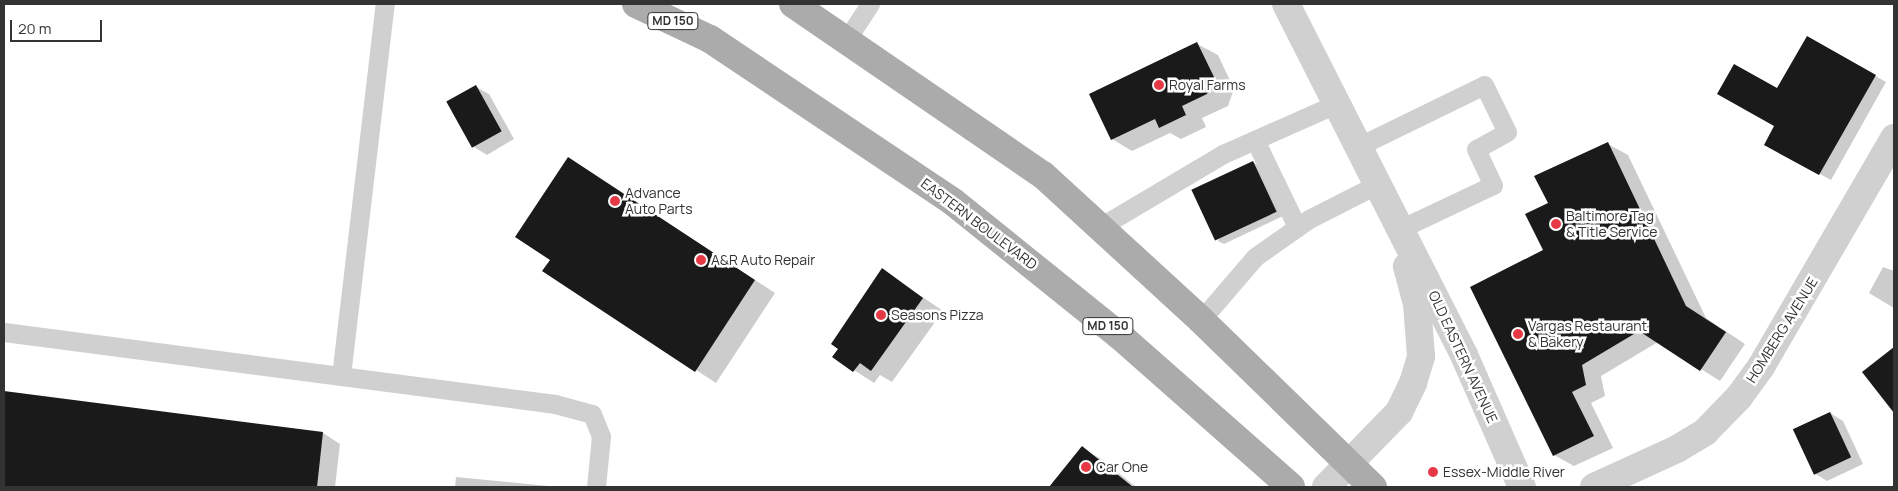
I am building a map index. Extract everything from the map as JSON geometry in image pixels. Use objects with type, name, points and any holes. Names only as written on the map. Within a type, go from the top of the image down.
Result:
[{"type":"main road","name":"EASTERN BOULEVARD","points":[[636,4],[710,39],[952,201],[1120,336],[1291,487]]},
{"type":"main road","points":[[794,4],[1043,174],[1351,462],[1373,487]]},
{"type":"street","name":"OLD EASTERN AVENUE","points":[[1286,4],[1398,230],[1464,355],[1522,487]]},
{"type":"street","name":"HOMBERG AVENUE","points":[[1594,487],[1684,445],[1705,432],[1739,397],[1762,365],[1894,138]]},
{"type":"street","name":"OLD EASTERN AVENUE","points":[[1326,487],[1399,412],[1413,383],[1421,356],[1417,304],[1398,230]]},
{"type":"lane","points":[[341,376],[385,4]]},
{"type":"lane","points":[[847,39],[870,4]]},
{"type":"lane","points":[[1357,147],[1484,85],[1507,132],[1476,149],[1493,185],[1398,230]]},
{"type":"lane","points":[[1100,227],[1223,154],[1336,104]]},
{"type":"lane","points":[[1255,140],[1297,227]]},
{"type":"lane","points":[[1201,320],[1255,258],[1297,227],[1376,185]]},
{"type":"lane","points":[[4,332],[555,404],[592,414],[602,436],[596,487]]},
{"type":"building","points":[[1807,36],[1876,75],[1819,175],[1764,145],[1774,126],[1717,94],[1734,64],[1777,88]]},
{"type":"building","name":"Royal Farms","points":[[1197,42],[1214,77],[1207,94],[1182,106],[1186,115],[1159,128],[1155,119],[1111,140],[1089,94]]},
{"type":"building","points":[[476,85],[502,131],[472,148],[446,101]]},
{"type":"building","points":[[1608,142],[1686,306],[1726,332],[1700,371],[1639,331],[1582,365],[1586,385],[1572,392],[1594,436],[1553,456],[1470,287],[1543,250],[1525,214],[1548,203],[1534,176]]},
{"type":"building","points":[[568,157],[755,280],[695,372],[542,271],[550,260],[515,237]]},
{"type":"building","points":[[1253,161],[1277,212],[1215,240],[1191,190]]},
{"type":"building","name":"Seasons Pizza","points":[[882,268],[923,298],[871,371],[860,363],[853,372],[832,357],[838,349],[831,344]]},
{"type":"building","points":[[1894,347],[1894,413],[1862,372]]},
{"type":"building","points":[[4,391],[323,432],[317,487],[4,487]]},
{"type":"building","points":[[1830,412],[1851,457],[1814,475],[1793,429]]},
{"type":"building","name":"Car One","points":[[1082,446],[1133,487],[1049,487]]},
{"type":"place","name":"Royal Farms","points":[[1159,85]]},
{"type":"place","name":"Advance Auto Parts","points":[[615,201]]},
{"type":"place","name":"Baltimore Tag & Title Service","points":[[1556,224]]},
{"type":"place","name":"A&R Auto Repair","points":[[701,260]]},
{"type":"place","name":"Seasons Pizza","points":[[881,315]]},
{"type":"place","name":"Vargas Restaurant & Bakery","points":[[1518,334]]},
{"type":"place","name":"Car One","points":[[1086,467]]},
{"type":"place","name":"Essex-Middle River","points":[[1433,472]]}]
